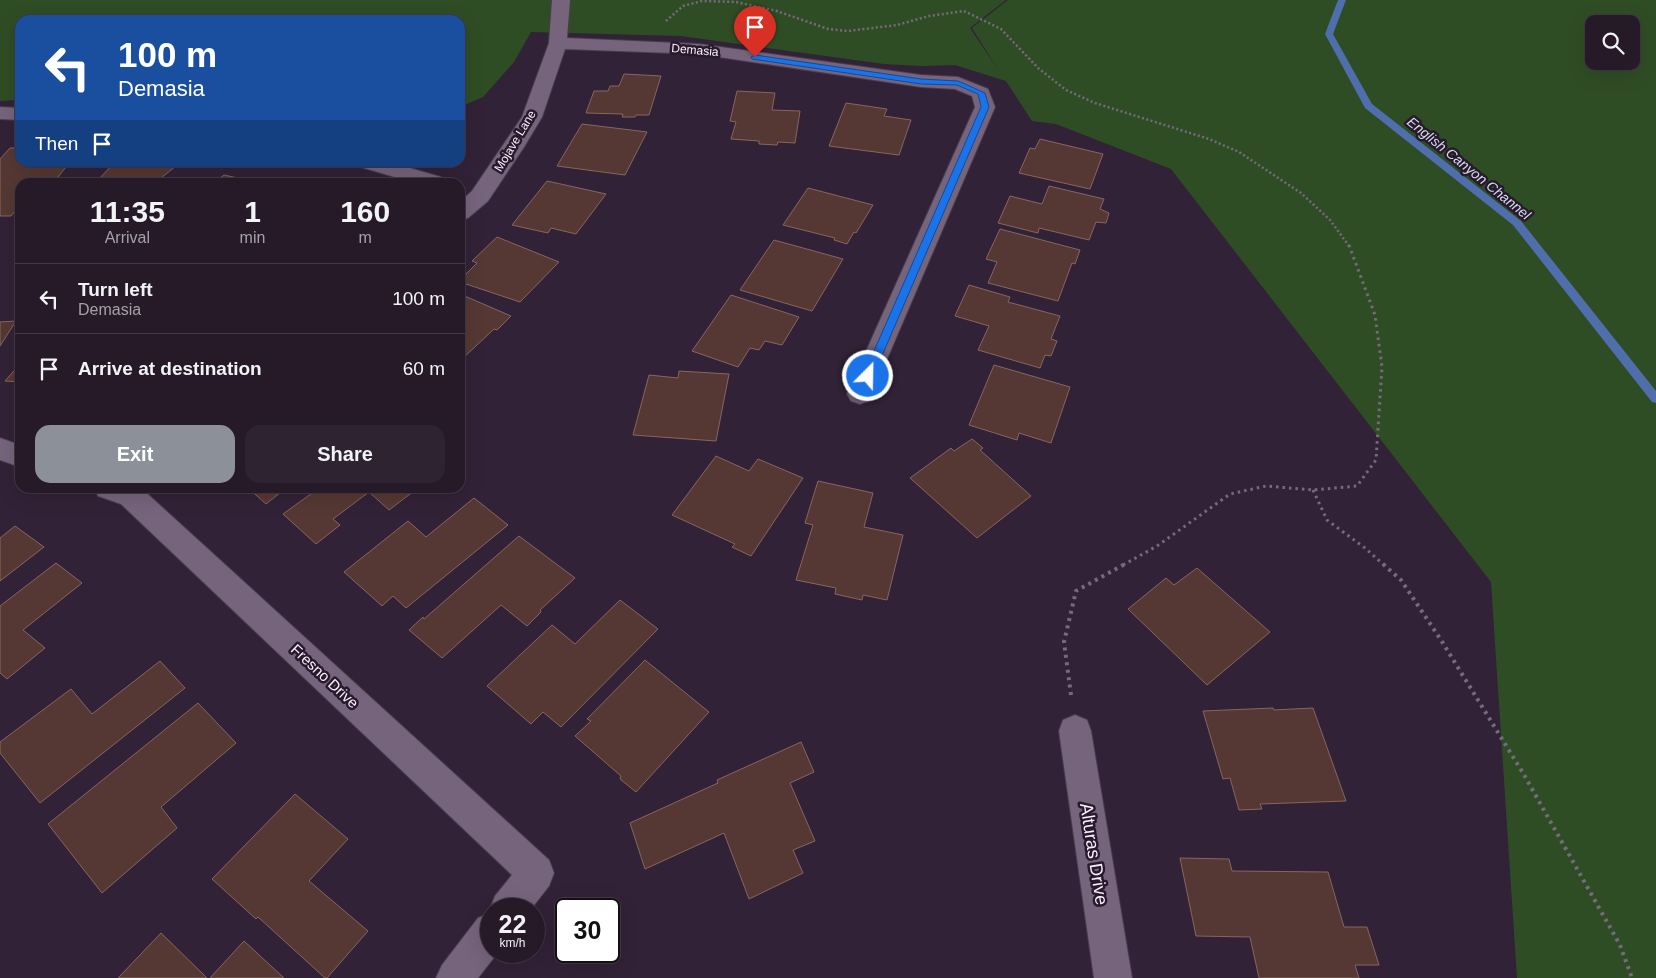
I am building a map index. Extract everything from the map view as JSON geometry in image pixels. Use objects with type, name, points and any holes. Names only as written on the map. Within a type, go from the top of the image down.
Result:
[{"type":"street","name":"Mojave Lane","points":[[470,193],[514,148],[532,117],[558,43],[561,0]]},
{"type":"street","name":"Demasia","points":[[558,43],[699,49],[921,82],[958,83],[981,93],[985,107],[860,394]]},
{"type":"street","points":[[0,113],[15,114]]},
{"type":"street","points":[[382,167],[420,178]]},
{"type":"street","points":[[0,449],[15,454]]},
{"type":"street","name":"Fresno Drive","points":[[130,493],[536,873],[517,898]]},
{"type":"street","name":"Alturas Drive","points":[[1075,731],[1113,978]]},
{"type":"street","points":[[455,978],[480,945]]},
{"type":"path","points":[[656,47],[664,23],[683,6],[702,1],[736,2],[777,11],[828,29],[848,31],[897,25],[929,16],[964,11],[1001,30],[1038,68],[1066,90],[1096,103],[1172,126],[1239,152],[1288,185],[1330,220],[1350,247],[1374,315],[1382,367],[1376,460],[1357,486],[1313,490],[1266,486],[1230,494],[1157,546],[1076,591],[1064,642],[1075,731]]},
{"type":"path","points":[[1313,490],[1327,520],[1365,548],[1401,580],[1441,640],[1523,773],[1606,919],[1620,945],[1632,978]]},
{"type":"green space","points":[[0,0],[1006,0],[970,28],[999,71],[972,28],[1008,0],[1656,0],[1656,978],[1517,978],[1491,582],[1171,169],[1056,124],[1032,121],[1006,81],[955,65],[884,64],[681,36],[531,32],[514,62],[483,97],[465,105],[465,15],[15,15],[15,100],[0,101]]},
{"type":"building","points":[[624,74],[661,76],[649,115],[622,117],[623,114],[586,113],[594,91],[608,91],[610,86],[619,86]]},
{"type":"building","points":[[737,91],[775,93],[772,110],[800,111],[795,143],[759,144],[759,141],[731,139],[736,122],[730,121]]},
{"type":"building","points":[[846,103],[887,109],[884,116],[911,120],[899,155],[829,146]]},
{"type":"building","points":[[582,124],[647,132],[625,175],[557,166]]},
{"type":"building","points":[[1040,139],[1103,154],[1090,189],[1019,173],[1030,148],[1035,149]]},
{"type":"building","points":[[10,148],[15,148],[15,167],[66,167],[57,178],[15,178],[15,211],[11,216],[0,216],[0,159]]},
{"type":"building","points":[[110,167],[175,167],[161,178],[100,178]]},
{"type":"building","points":[[224,175],[238,178],[220,178]]},
{"type":"building","points":[[547,181],[606,194],[576,234],[551,228],[548,233],[512,225]]},
{"type":"building","points":[[1049,186],[1104,199],[1100,209],[1109,213],[1106,223],[1096,222],[1089,240],[1039,228],[1038,233],[998,223],[1010,196],[1042,204]]},
{"type":"building","points":[[808,188],[873,205],[847,244],[834,240],[835,238],[783,225]]},
{"type":"building","points":[[1000,229],[1080,250],[1075,264],[1072,263],[1058,301],[988,283],[997,262],[986,259]]},
{"type":"building","points":[[497,237],[559,262],[520,302],[465,284],[465,275],[477,263],[472,261]]},
{"type":"building","points":[[774,240],[843,259],[812,311],[740,290]]},
{"type":"building","points":[[969,285],[1010,297],[1008,302],[1060,316],[1051,339],[1057,341],[1051,356],[1045,355],[1040,368],[978,350],[989,326],[955,316]]},
{"type":"building","points":[[731,295],[799,317],[782,345],[765,341],[759,350],[750,348],[738,367],[692,351]]},
{"type":"building","points":[[465,296],[511,316],[497,330],[494,329],[465,356]]},
{"type":"building","points":[[15,321],[0,346],[0,322]]},
{"type":"building","points":[[994,365],[1070,387],[1051,443],[1019,433],[1017,440],[969,425]]},
{"type":"building","points":[[15,370],[15,382],[5,381]]},
{"type":"building","points":[[679,371],[729,374],[716,441],[633,435],[649,375],[678,378]]},
{"type":"building","points":[[972,439],[983,448],[980,450],[1031,496],[977,538],[910,478],[951,448],[954,451]]},
{"type":"building","points":[[716,456],[749,471],[758,459],[803,478],[751,556],[732,547],[735,544],[672,515]]},
{"type":"building","points":[[818,481],[873,493],[864,527],[903,535],[887,600],[863,595],[862,600],[835,594],[836,588],[796,580],[813,525],[805,523]]},
{"type":"building","points":[[254,493],[280,493],[266,504]]},
{"type":"building","points":[[312,493],[368,493],[333,519],[340,525],[316,544],[283,514]]},
{"type":"building","points":[[370,493],[411,493],[389,510]]},
{"type":"building","points":[[474,498],[508,525],[406,608],[393,596],[382,606],[344,572],[408,521],[426,537]]},
{"type":"building","points":[[15,526],[44,547],[0,581],[0,538]]},
{"type":"building","points":[[519,536],[575,578],[540,610],[541,612],[527,626],[501,605],[442,658],[409,630],[423,617],[424,619]]},
{"type":"building","points":[[56,563],[82,583],[23,630],[45,648],[7,679],[0,673],[0,606]]},
{"type":"building","points":[[1197,568],[1270,632],[1207,685],[1128,609],[1166,578],[1174,585]]},
{"type":"building","points":[[620,600],[658,629],[561,727],[543,712],[531,724],[487,686],[552,625],[575,644]]},
{"type":"building","points":[[645,660],[709,712],[636,792],[620,779],[621,776],[575,736],[591,721],[587,719]]},
{"type":"building","points":[[160,661],[185,688],[40,803],[0,753],[0,742],[71,689],[92,714]]},
{"type":"building","points":[[198,703],[236,743],[161,807],[177,828],[102,893],[48,824]]},
{"type":"building","points":[[1273,708],[1274,710],[1313,708],[1346,801],[1260,804],[1262,809],[1239,810],[1230,778],[1223,779],[1203,711]]},
{"type":"building","points":[[801,742],[814,772],[790,783],[815,841],[793,850],[803,873],[749,899],[724,833],[645,869],[630,823],[718,783],[717,780]]},
{"type":"building","points":[[295,794],[348,839],[309,881],[368,931],[327,978],[258,917],[256,919],[212,879]]},
{"type":"building","points":[[1180,858],[1229,859],[1232,871],[1328,872],[1344,927],[1367,927],[1379,965],[1355,965],[1359,978],[1259,978],[1250,937],[1196,936]]},
{"type":"building","points":[[161,933],[207,978],[118,978]]},
{"type":"building","points":[[244,941],[284,978],[210,978]]},
{"type":"waterway","name":"English Canyon Channel","points":[[1342,0],[1329,34],[1368,106],[1517,223],[1656,399]]},
{"type":"route","points":[[755,57],[921,82],[958,83],[981,93],[985,107],[868,376]]}]
